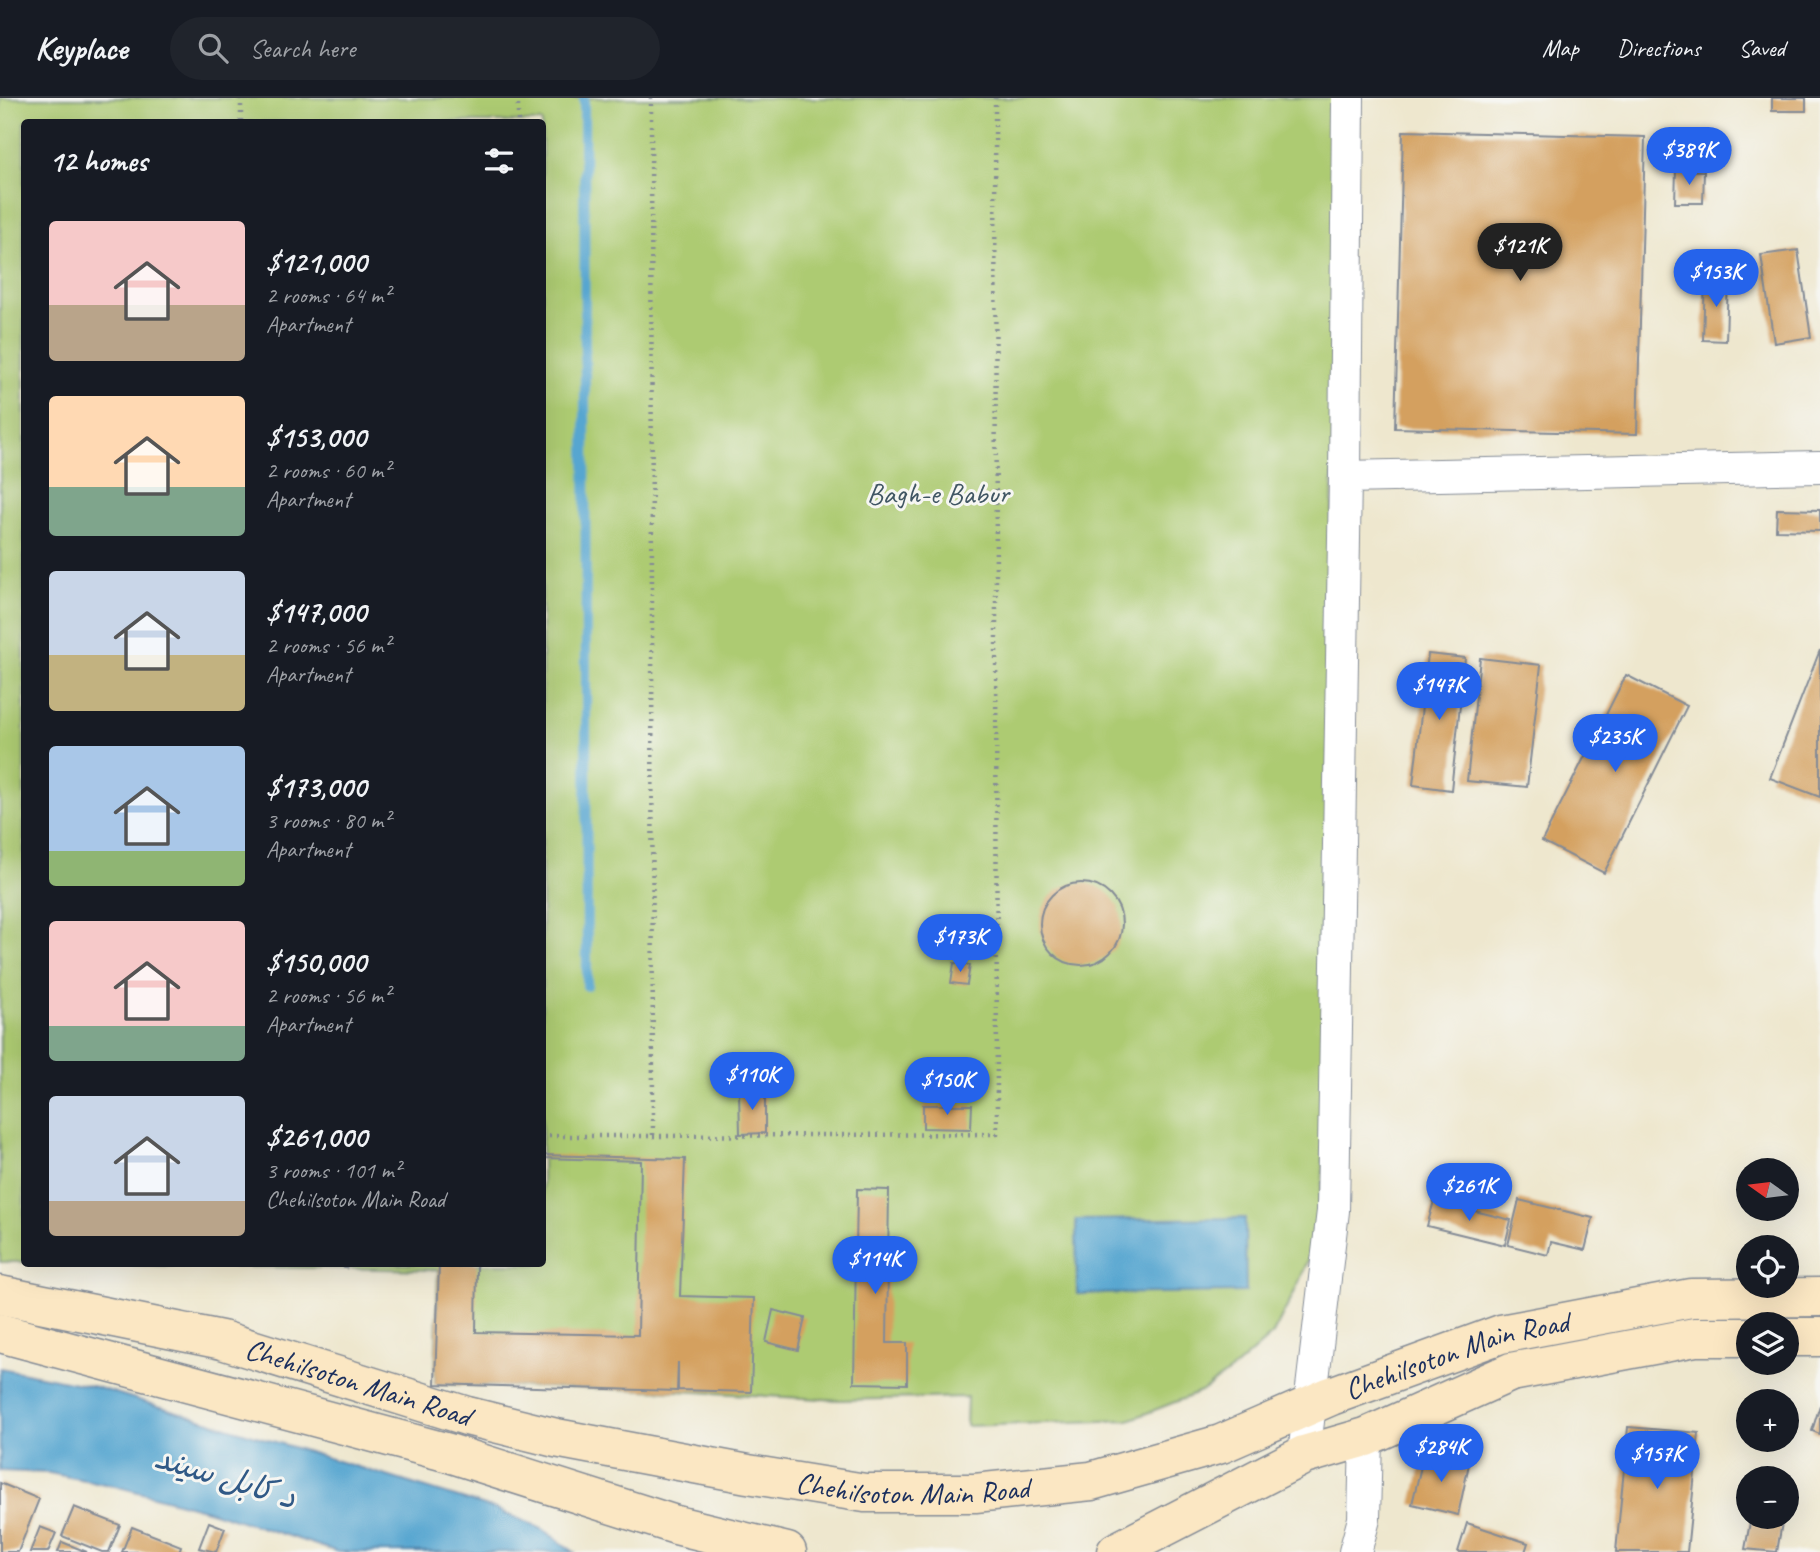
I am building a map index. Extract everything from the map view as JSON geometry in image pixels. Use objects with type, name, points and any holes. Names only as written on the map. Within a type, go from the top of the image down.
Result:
[{"type":"main road","name":"Chehilsoton Main Road","points":[[0,1295],[222,1340],[467,1416],[556,1438],[865,1493],[975,1493],[1091,1481],[1221,1444],[1310,1405],[1501,1334],[1691,1298],[1820,1297]]},
{"type":"main road","name":"Chehilsoton Main Road","points":[[0,1333],[449,1453],[676,1525],[787,1552]]},
{"type":"main road","points":[[1799,1337],[1820,1336]]},
{"type":"main road","name":"Chehilsoton Main Road","points":[[1116,1552],[1304,1455],[1366,1437],[1511,1372],[1695,1337],[1736,1337]]},
{"type":"street","points":[[1304,1455],[1333,1211],[1345,477],[1348,98]]},
{"type":"street","points":[[1345,477],[1820,467]]},
{"type":"street","points":[[1355,1552],[1364,1519],[1366,1437]]},
{"type":"path","points":[[241,98],[241,119]]},
{"type":"path","points":[[518,98],[518,119]]},
{"type":"path","points":[[651,98],[653,1136]]},
{"type":"path","points":[[546,1136],[997,1134],[995,98]]},
{"type":"green space","name":"Bagh-e Babur","points":[[0,98],[1338,98],[1323,1177],[1312,1252],[1294,1293],[1273,1334],[1232,1370],[1201,1392],[1129,1420],[966,1426],[967,1397],[840,1400],[677,1391],[435,1384],[438,1270],[266,1267],[546,1267],[546,119],[21,119],[21,1262],[0,1262]]},
{"type":"water","points":[[1245,1218],[1246,1292],[1077,1294],[1076,1220]]},
{"type":"water","name":"د کابل سيند","points":[[0,1368],[96,1387],[498,1510],[542,1529],[574,1552],[338,1552],[207,1510],[115,1486],[49,1473],[0,1471]]},
{"type":"building","points":[[1772,98],[1806,98],[1806,111],[1772,111]]},
{"type":"building","points":[[1403,131],[1645,137],[1637,434],[1395,428]]},
{"type":"building","points":[[1676,170],[1704,171],[1703,203],[1675,203]]},
{"type":"building","points":[[1798,250],[1811,337],[1774,343],[1761,255]]},
{"type":"building","points":[[1705,277],[1728,278],[1726,341],[1703,340]]},
{"type":"building","points":[[1777,509],[1820,510],[1820,531],[1776,530]]},
{"type":"building","points":[[1820,650],[1820,797],[1770,778]]},
{"type":"building","points":[[1428,654],[1465,658],[1451,790],[1413,785]]},
{"type":"building","points":[[1480,658],[1541,665],[1527,787],[1467,781]]},
{"type":"building","points":[[1626,675],[1687,706],[1604,873],[1542,841]]},
{"type":"building","points":[[1081,883],[1097,886],[1110,895],[1119,908],[1122,924],[1119,940],[1110,953],[1097,962],[1081,965],[1065,962],[1052,953],[1043,940],[1040,924],[1043,908],[1052,895],[1065,886]]},
{"type":"building","points":[[954,963],[970,965],[967,985],[951,983]]},
{"type":"building","points":[[765,1090],[765,1133],[740,1134],[739,1091]]},
{"type":"building","points":[[923,1105],[972,1105],[971,1129],[923,1128]]},
{"type":"building","points":[[546,1155],[685,1159],[680,1296],[754,1298],[751,1392],[678,1390],[678,1362],[677,1391],[435,1384],[439,1267],[477,1267],[476,1332],[638,1335],[641,1161],[546,1158]]},
{"type":"building","points":[[857,1189],[889,1190],[887,1343],[907,1343],[907,1384],[854,1383]]},
{"type":"building","points":[[1519,1200],[1593,1218],[1585,1250],[1551,1242],[1548,1255],[1508,1245]]},
{"type":"building","points":[[1434,1201],[1511,1220],[1505,1245],[1427,1226]]},
{"type":"building","points":[[773,1310],[805,1318],[798,1350],[766,1342]]},
{"type":"building","points":[[1820,1405],[1820,1434],[1812,1431]]},
{"type":"building","points":[[1628,1427],[1699,1433],[1687,1552],[1616,1552]]},
{"type":"building","points":[[1424,1454],[1469,1464],[1458,1515],[1412,1504]]},
{"type":"building","points":[[0,1483],[39,1499],[18,1552],[0,1552]]},
{"type":"building","points":[[74,1507],[120,1525],[109,1552],[102,1552],[62,1536]]},
{"type":"building","points":[[209,1522],[225,1528],[216,1552],[199,1548]]},
{"type":"building","points":[[1467,1523],[1528,1543],[1525,1552],[1458,1552]]},
{"type":"building","points":[[40,1527],[56,1533],[48,1552],[30,1552]]},
{"type":"building","points":[[132,1527],[181,1546],[179,1552],[122,1552]]},
{"type":"building","points":[[1749,1529],[1781,1529],[1777,1552],[1745,1549]]},
{"type":"building","points":[[62,1542],[87,1552],[58,1552]]},
{"type":"waterway","points":[[584,98],[587,986]]}]
